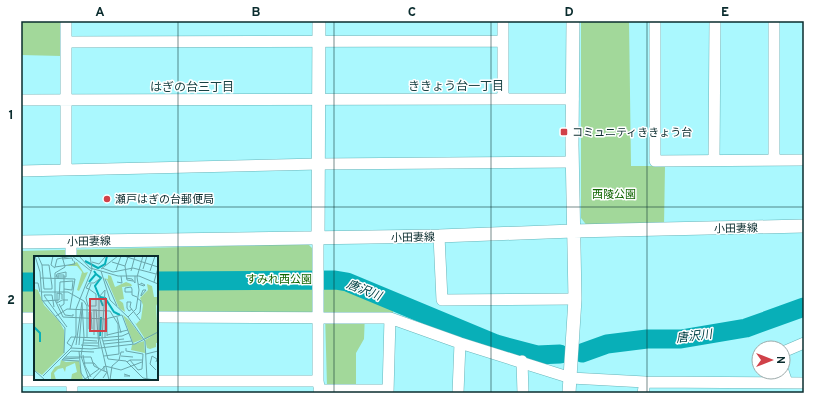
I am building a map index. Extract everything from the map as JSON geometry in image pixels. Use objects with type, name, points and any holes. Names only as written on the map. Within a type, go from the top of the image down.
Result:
[{"type":"street","points":[[66,21],[66,170]]},
{"type":"street","points":[[319,21],[319,388]]},
{"type":"street","points":[[503,21],[503,99]]},
{"type":"street","points":[[569,393],[575,299],[572,162],[573,21]]},
{"type":"street","points":[[655,21],[655,161],[804,160]]},
{"type":"street","points":[[714,160],[715,21]]},
{"type":"street","points":[[774,21],[774,160]]},
{"type":"street","points":[[66,42],[503,41]]},
{"type":"street","points":[[21,100],[573,99]]},
{"type":"street","points":[[21,171],[319,164],[572,162]]},
{"type":"street","name":"小田妻線","points":[[21,242],[439,236],[573,231],[804,226]]},
{"type":"street","points":[[439,236],[442,300],[575,299]]},
{"type":"street","points":[[71,241],[71,256]]},
{"type":"street","points":[[158,317],[318,316],[390,318],[460,343],[522,361],[571,378],[644,388],[804,383]]},
{"type":"street","points":[[21,318],[34,318]]},
{"type":"street","points":[[21,381],[72,380],[319,388],[388,392],[390,318]]},
{"type":"street","points":[[458,393],[460,343]]},
{"type":"street","points":[[791,349],[804,343]]},
{"type":"street","points":[[522,361],[522,393]]},
{"type":"street","points":[[72,380],[72,393]]},
{"type":"green space","points":[[21,21],[61,21],[61,56],[21,55]]},
{"type":"green space","name":"西陵公園","points":[[581,21],[629,21],[631,166],[665,166],[664,226],[588,227],[581,218]]},
{"type":"green space","name":"すみれ西公園","points":[[308,244],[314,250],[315,284],[343,284],[393,304],[393,313],[365,313],[364,339],[356,353],[356,385],[327,386],[325,313],[158,312],[158,256],[34,256],[34,313],[21,313],[21,251]]},
{"type":"waterway","name":"唐沢川","points":[[158,281],[335,280],[347,282],[496,344],[537,355],[560,354]]},
{"type":"waterway","name":"唐沢川","points":[[21,282],[34,282]]},
{"type":"waterway","name":"唐沢川","points":[[582,353],[607,344],[647,339],[681,339],[746,328],[804,307]]},
{"type":"place","name":"コミュニティききょう台","points":[[564,132]]},
{"type":"place","name":"瀬戸はぎの台郵便局","points":[[107,199]]},
{"type":"district","name":"ききょう台一丁目","points":[[456,86]]},
{"type":"district","name":"はぎの台三丁目","points":[[192,87]]}]
